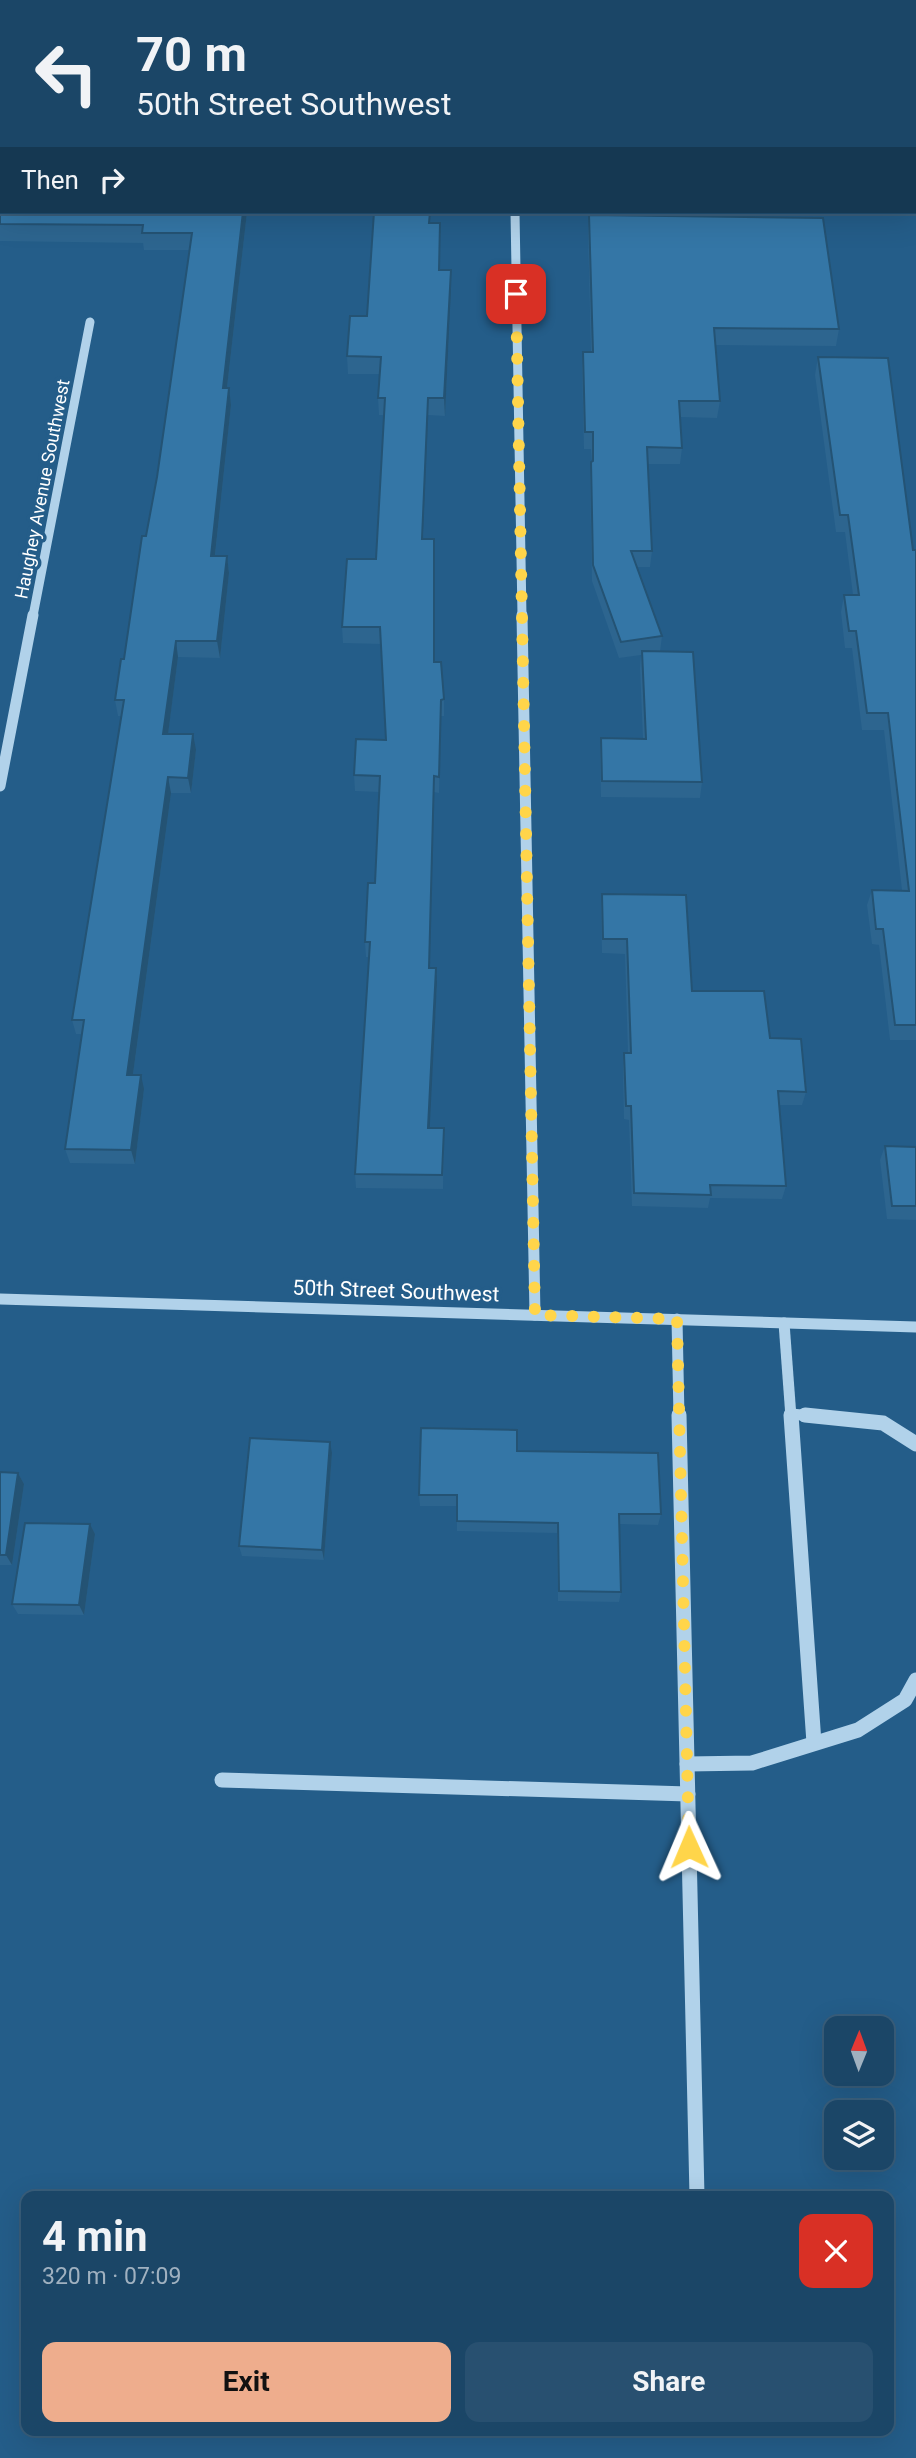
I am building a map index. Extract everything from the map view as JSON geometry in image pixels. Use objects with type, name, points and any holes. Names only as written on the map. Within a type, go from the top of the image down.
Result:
[{"type":"street","points":[[515,214],[535,1315]]},
{"type":"street","name":"Haughey Avenue Southwest","points":[[0,786],[90,322]]},
{"type":"street","name":"50th Street Southwest","points":[[0,1299],[916,1327]]},
{"type":"street","points":[[677,1319],[697,2191]]},
{"type":"street","points":[[687,1764],[752,1763],[814,1743],[784,1323]]},
{"type":"street","points":[[791,1414],[883,1423],[916,1444]]},
{"type":"lane","points":[[814,1743],[858,1730],[905,1700],[916,1680]]},
{"type":"lane","points":[[222,1780],[688,1794]]},
{"type":"building","points":[[0,214],[243,214],[223,388],[229,388],[211,556],[227,556],[217,641],[176,641],[163,734],[193,734],[188,778],[168,777],[127,1075],[141,1075],[131,1150],[65,1149],[84,1020],[72,1020],[124,700],[115,700],[121,659],[124,659],[142,536],[146,536],[157,477],[192,233],[142,233],[143,225],[0,224]]},
{"type":"building","points":[[374,214],[430,214],[429,223],[440,223],[439,270],[451,270],[444,398],[428,398],[422,539],[434,539],[434,662],[441,662],[444,699],[441,700],[439,777],[434,776],[429,968],[436,968],[428,1128],[444,1128],[442,1175],[355,1174],[370,942],[365,942],[368,883],[375,883],[380,776],[354,775],[356,739],[386,740],[380,627],[342,627],[347,559],[376,559],[385,398],[378,398],[381,357],[347,356],[350,316],[367,316]]},
{"type":"building","points":[[589,215],[823,218],[839,329],[714,328],[720,401],[679,401],[682,448],[647,447],[652,551],[631,551],[662,636],[621,642],[593,565],[593,432],[585,432],[583,352],[593,352]]},
{"type":"building","points":[[818,357],[888,358],[913,550],[916,550],[916,1025],[895,1025],[883,929],[876,929],[872,890],[909,891],[888,713],[867,713],[856,631],[849,631],[844,595],[859,595],[848,515],[840,515]]},
{"type":"building","points":[[642,651],[693,652],[702,782],[602,781],[601,738],[646,739]]},
{"type":"building","points":[[602,894],[686,895],[692,991],[764,991],[770,1038],[801,1039],[806,1092],[778,1091],[786,1186],[710,1185],[711,1195],[634,1193],[631,1106],[626,1106],[624,1053],[631,1053],[627,939],[603,939]]},
{"type":"building","points":[[885,1146],[916,1147],[916,1206],[892,1206]]},
{"type":"building","points":[[421,1428],[517,1430],[517,1451],[658,1453],[661,1514],[619,1514],[621,1592],[559,1591],[558,1523],[457,1521],[457,1495],[419,1495]]},
{"type":"building","points":[[250,1438],[330,1442],[322,1550],[239,1546]]},
{"type":"building","points":[[0,1472],[18,1473],[6,1555],[0,1555]]},
{"type":"building","points":[[25,1523],[90,1524],[79,1605],[12,1604]]},
{"type":"route","points":[[516,294],[535,1315],[677,1319],[689,1847]]}]
